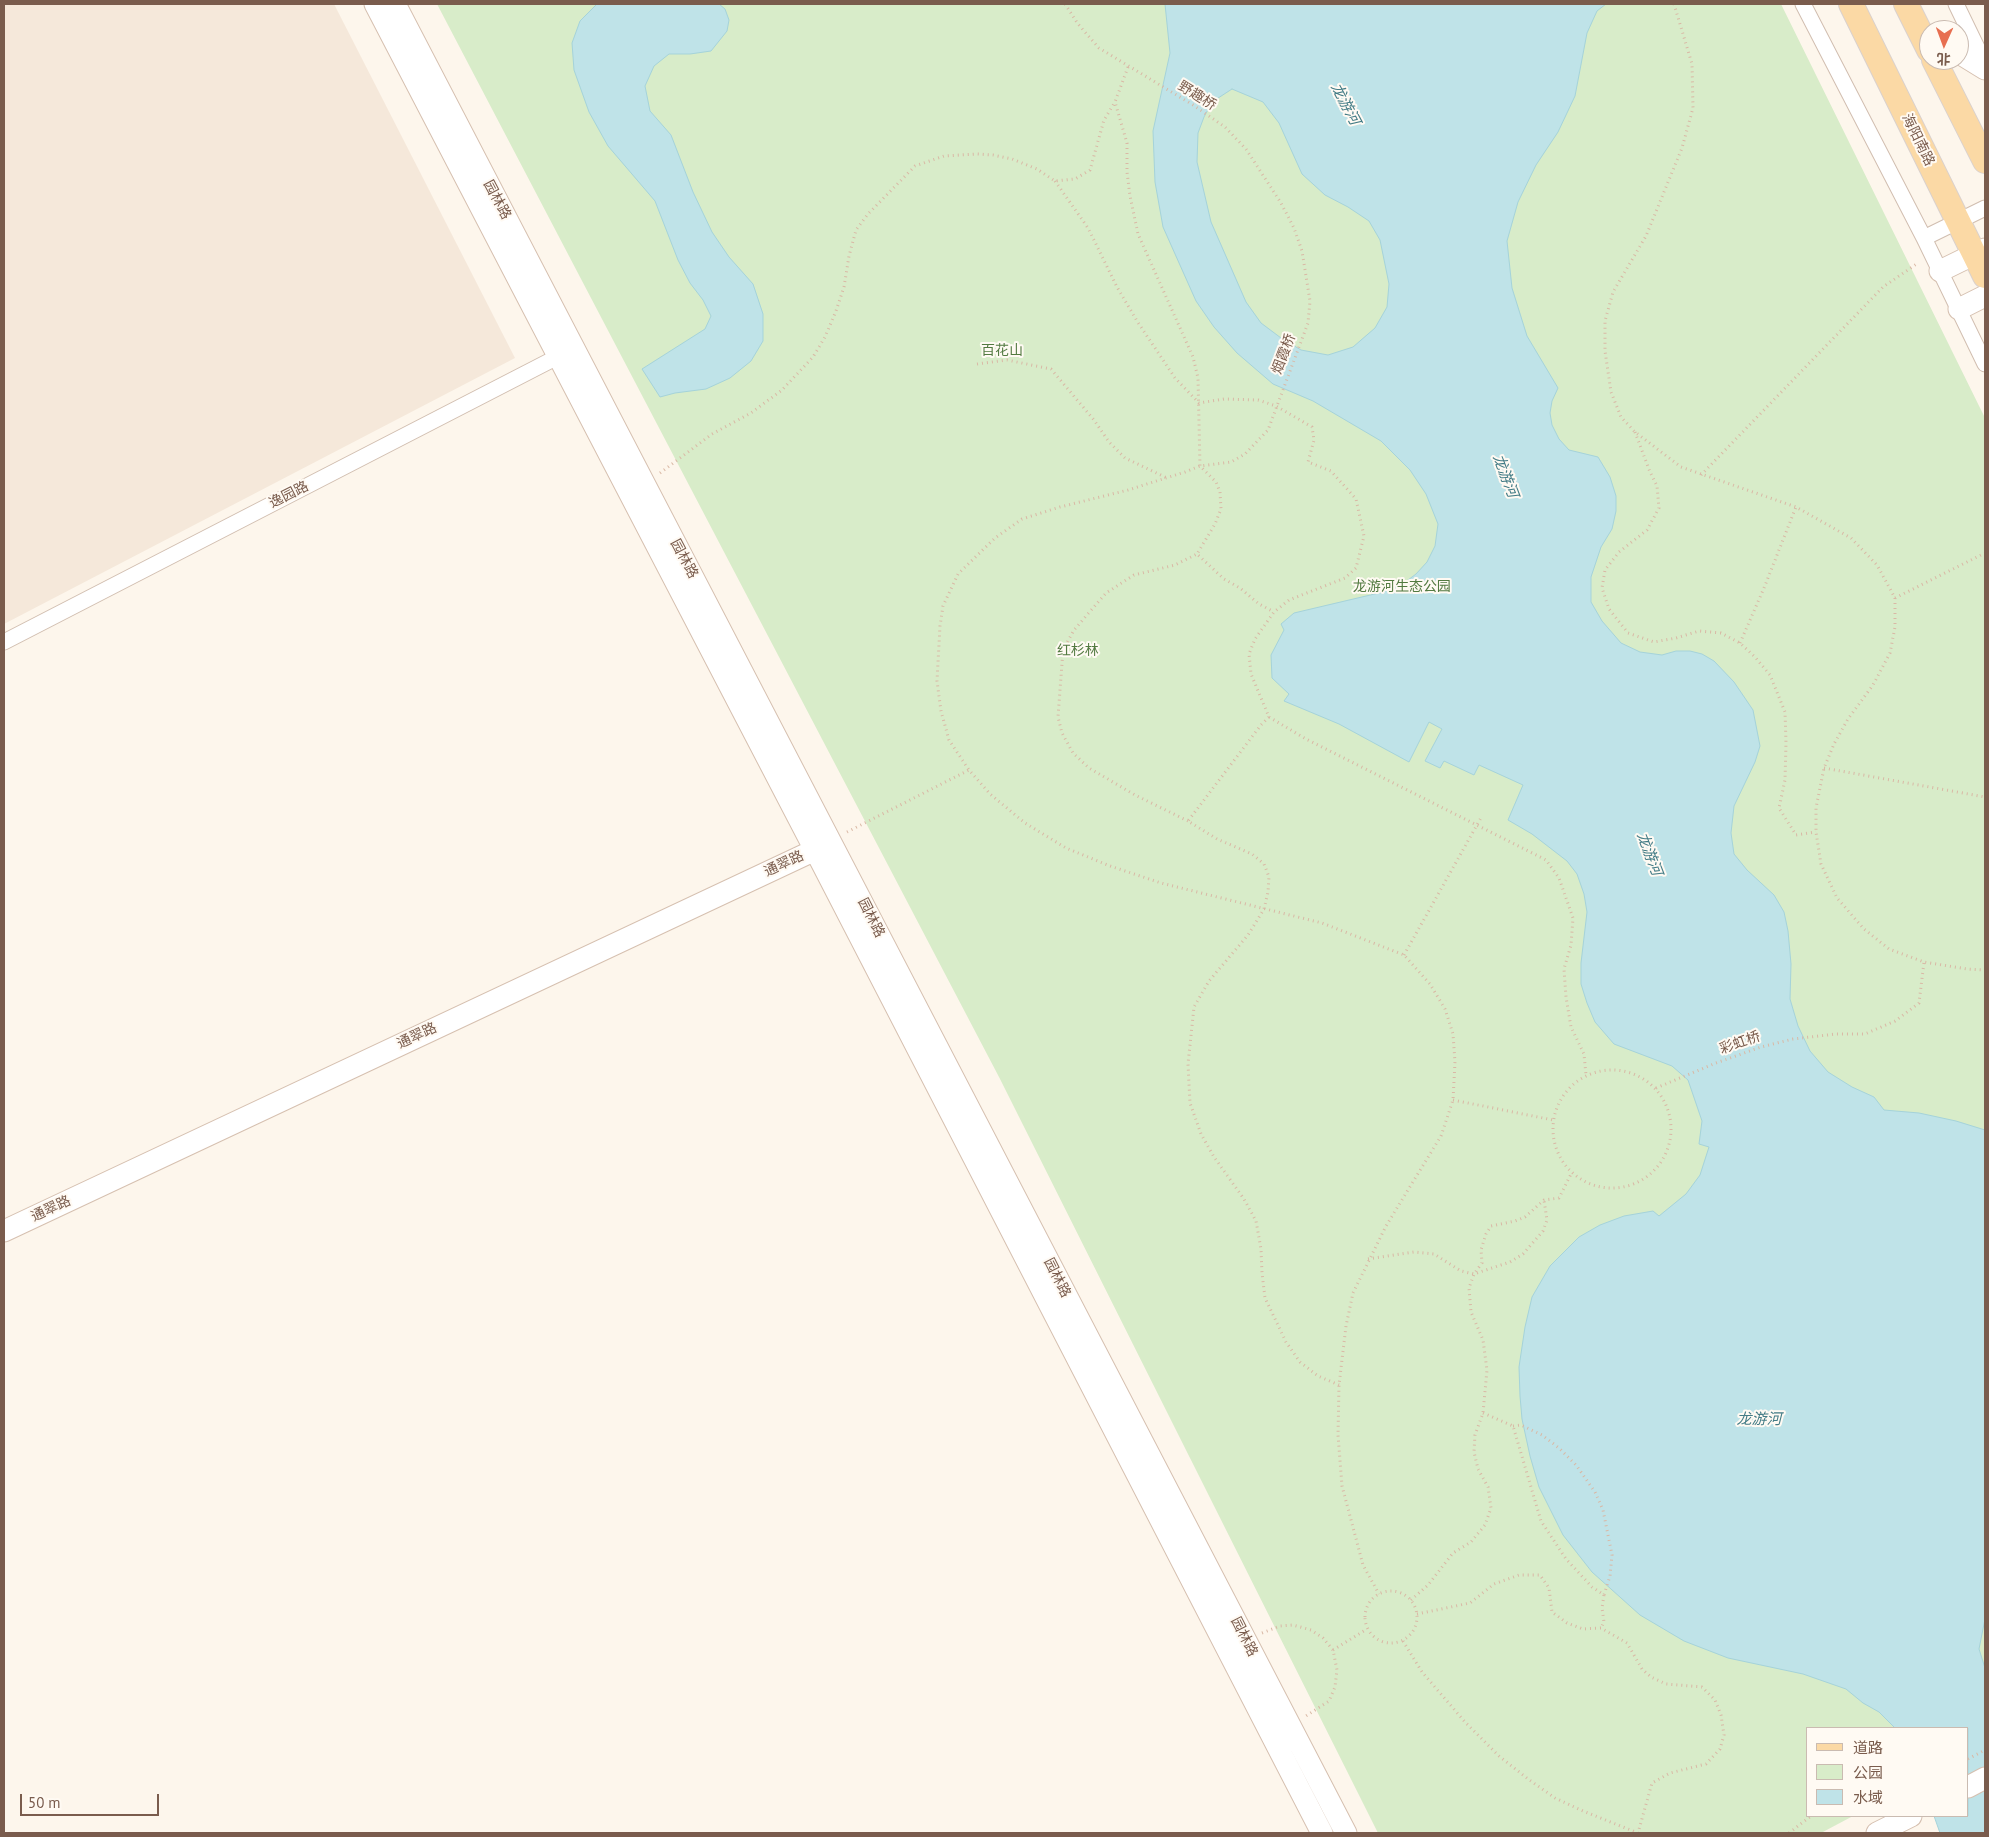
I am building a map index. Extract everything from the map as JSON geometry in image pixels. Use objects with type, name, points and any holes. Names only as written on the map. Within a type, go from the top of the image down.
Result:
[{"type":"main road","name":"海阳南路","points":[[1851,4],[1959,221],[1980,252],[1985,276]]},
{"type":"main road","points":[[1906,4],[1919,25]]},
{"type":"main road","points":[[1939,70],[1985,161]]},
{"type":"street","name":"园林路","points":[[375,4],[567,352],[645,484],[822,845],[1246,1641],[1346,1833]]},
{"type":"street","name":"园林路","points":[[395,4],[567,352],[822,845],[1322,1833]]},
{"type":"street","points":[[1803,4],[1959,309],[1979,335],[1985,364]]},
{"type":"street","points":[[1956,4],[1985,64]]},
{"type":"street","points":[[1969,58],[1985,68]]},
{"type":"street","points":[[1924,238],[1985,208]]},
{"type":"street","points":[[1936,262],[1980,252]]},
{"type":"street","points":[[1959,309],[1985,296]]},
{"type":"street","name":"逸园路","points":[[4,642],[567,352]]},
{"type":"street","name":"通翠路","points":[[4,1231],[822,845]]},
{"type":"street","points":[[1969,1786],[1985,1778]]},
{"type":"street","points":[[1876,1833],[1906,1818]]},
{"type":"path","name":"野趣桥","points":[[1065,4],[1078,24],[1099,48],[1193,105],[1225,127],[1246,149],[1281,203],[1294,228],[1302,251],[1310,301],[1308,323]]},
{"type":"path","points":[[1674,4],[1692,64],[1693,108],[1682,148],[1646,236],[1613,292],[1605,321],[1605,351],[1611,392],[1621,417],[1635,432],[1681,467],[1796,507],[1851,538],[1877,564],[1895,598],[1896,627],[1890,653],[1873,685],[1848,719],[1834,744],[1824,768],[1816,808],[1816,832],[1821,864],[1837,898],[1864,929],[1889,949],[1924,962],[1985,970]]},
{"type":"path","points":[[1055,181],[1076,179],[1090,170],[1104,120],[1115,102],[1128,67]]},
{"type":"path","points":[[1115,102],[1127,143],[1127,172],[1138,234],[1193,357],[1198,378],[1200,466],[1216,482],[1220,492],[1221,509],[1215,524],[1197,554],[1175,566],[1134,575],[1106,593],[1074,630],[1063,650],[1058,717],[1062,734],[1073,753],[1089,768],[1135,795],[1188,821],[1217,839],[1252,854],[1264,864],[1269,876],[1264,909],[1248,935],[1208,981],[1194,1007],[1188,1064],[1190,1103],[1201,1134],[1214,1157],[1244,1199],[1256,1221],[1261,1249],[1265,1298],[1286,1342],[1300,1362],[1318,1376],[1338,1385]]},
{"type":"path","points":[[645,484],[712,434],[751,413],[782,390],[813,357],[836,311],[844,287],[848,256],[856,230],[868,214],[915,166],[944,156],[993,155],[1012,159],[1037,169],[1055,181],[1088,228],[1117,287],[1137,321],[1175,378],[1199,403]]},
{"type":"path","points":[[1702,475],[1883,287],[1936,262]]},
{"type":"path","name":"烟霞桥","points":[[1308,323],[1268,430],[1245,454],[1231,462],[1200,466],[1168,478],[1022,519],[994,538],[958,574],[944,606],[940,626],[938,681],[941,711],[950,740],[969,770],[990,794],[1025,823],[1066,848],[1110,866],[1161,883],[1322,923],[1404,955]]},
{"type":"path","points":[[977,364],[1007,360],[1051,369],[1094,420],[1109,442],[1125,458],[1168,478]]},
{"type":"path","points":[[1199,403],[1224,398],[1258,400],[1276,406],[1312,427],[1314,440],[1308,462],[1331,471],[1356,500],[1364,536],[1356,568],[1345,578],[1289,600],[1274,612],[1255,639],[1249,654],[1251,674],[1270,717],[1306,739],[1546,860],[1559,878],[1573,918],[1571,945],[1564,969],[1566,997],[1571,1027],[1584,1054],[1586,1075]]},
{"type":"path","points":[[1635,432],[1657,486],[1659,508],[1647,530],[1620,552],[1605,570],[1602,588],[1609,609],[1628,633],[1654,642],[1699,631],[1721,633],[1740,643],[1755,657],[1770,676],[1785,712],[1785,780],[1779,808],[1796,834],[1816,832]]},
{"type":"path","points":[[1740,643],[1796,507]]},
{"type":"path","points":[[1895,598],[1985,552]]},
{"type":"path","points":[[1197,554],[1224,580],[1240,588],[1259,604],[1274,612]]},
{"type":"path","points":[[1188,821],[1240,752],[1270,717]]},
{"type":"path","points":[[1824,768],[1985,797]]},
{"type":"path","points":[[822,845],[969,770]]},
{"type":"path","points":[[1379,1594],[1363,1565],[1342,1486],[1338,1435],[1338,1385],[1346,1326],[1353,1293],[1368,1259],[1386,1226],[1441,1136],[1453,1100],[1454,1044],[1453,1034],[1445,1009],[1430,984],[1404,955],[1482,816]]},
{"type":"path","name":"彩虹桥","points":[[1656,1088],[1761,1047],[1793,1039],[1836,1034],[1865,1034],[1895,1021],[1918,1003],[1924,962]]},
{"type":"path","points":[[1604,1069],[1623,1070],[1641,1076],[1656,1088],[1668,1105],[1672,1125],[1670,1145],[1661,1164],[1646,1178],[1628,1186],[1607,1188],[1588,1183],[1572,1172],[1560,1157],[1553,1139],[1553,1120],[1559,1102],[1570,1086],[1586,1075],[1604,1069]]},
{"type":"path","points":[[1453,1100],[1553,1120]]},
{"type":"path","points":[[1411,1600],[1428,1585],[1453,1553],[1471,1542],[1485,1525],[1491,1508],[1488,1488],[1478,1469],[1474,1452],[1476,1435],[1483,1413],[1487,1370],[1483,1340],[1471,1312],[1469,1288],[1474,1274],[1482,1263],[1481,1250],[1486,1234],[1491,1226],[1525,1217],[1544,1200],[1559,1198],[1572,1172]]},
{"type":"path","points":[[1368,1259],[1414,1252],[1434,1254],[1461,1271],[1474,1274],[1510,1262],[1523,1254],[1543,1231],[1547,1220],[1544,1200]]},
{"type":"path","points":[[1483,1413],[1513,1426],[1521,1425],[1542,1434],[1576,1465],[1595,1492],[1604,1510],[1612,1555],[1610,1576],[1602,1608],[1604,1622],[1601,1628]]},
{"type":"path","points":[[1513,1426],[1541,1521],[1566,1559],[1592,1587],[1604,1596]]},
{"type":"path","points":[[1403,1641],[1422,1672],[1465,1722],[1499,1756],[1528,1780],[1555,1798],[1583,1812],[1639,1833],[1652,1783],[1670,1773],[1706,1764],[1720,1749],[1724,1736],[1721,1716],[1715,1700],[1702,1686],[1666,1684],[1651,1677],[1642,1669],[1627,1644],[1601,1628],[1583,1629],[1567,1623],[1552,1612],[1549,1588],[1540,1576],[1520,1575],[1494,1584],[1470,1603],[1417,1614]]},
{"type":"path","points":[[1396,1592],[1404,1594],[1411,1600],[1417,1614],[1417,1622],[1414,1630],[1403,1641],[1386,1643],[1372,1636],[1365,1621],[1368,1606],[1379,1594],[1396,1592]]},
{"type":"path","points":[[1246,1641],[1280,1626],[1294,1625],[1311,1630],[1324,1638],[1333,1650],[1337,1670],[1335,1687],[1329,1701],[1289,1726]]},
{"type":"path","points":[[1333,1650],[1368,1629]]},
{"type":"path","points":[[1969,1758],[1985,1750]]},
{"type":"path","points":[[1789,1833],[1810,1817]]},
{"type":"shaded area","points":[[4,4],[334,4],[515,358],[4,624]]},
{"type":"green space","name":"龙游河生态公园","points":[[437,4],[1781,4],[1985,418],[1985,1745],[1969,1727],[1806,1727],[1806,1817],[1851,1817],[1821,1833],[1378,1833],[999,1077]]},
{"type":"water","points":[[597,4],[719,4],[725,9],[729,20],[727,31],[711,51],[669,54],[654,66],[645,86],[650,111],[671,135],[693,192],[712,232],[729,257],[753,284],[763,314],[763,341],[751,361],[730,378],[706,389],[660,397],[642,369],[705,329],[711,316],[678,260],[655,201],[608,146],[589,112],[574,70],[572,43],[580,21]]},
{"type":"water","name":"龙游河","points":[[1165,4],[1606,4],[1597,11],[1587,33],[1575,96],[1558,132],[1536,165],[1518,202],[1507,241],[1512,288],[1527,336],[1558,388],[1552,401],[1550,413],[1552,425],[1559,439],[1569,450],[1598,457],[1610,477],[1616,496],[1616,511],[1612,529],[1601,547],[1591,577],[1591,602],[1602,621],[1621,643],[1640,652],[1662,655],[1676,651],[1690,651],[1702,654],[1714,661],[1734,682],[1753,710],[1760,746],[1755,762],[1734,806],[1731,833],[1734,854],[1747,870],[1774,895],[1784,912],[1791,964],[1790,999],[1798,1026],[1810,1051],[1828,1072],[1852,1087],[1874,1097],[1884,1110],[1919,1113],[1985,1130],[1985,1619],[1979,1649],[1985,1668],[1985,1833],[1940,1833],[1934,1817],[1969,1817],[1969,1727],[1894,1727],[1879,1712],[1863,1703],[1846,1689],[1803,1674],[1728,1658],[1684,1641],[1640,1615],[1592,1572],[1563,1535],[1539,1487],[1522,1419],[1520,1396],[1519,1367],[1532,1297],[1550,1266],[1579,1237],[1600,1225],[1624,1216],[1653,1211],[1659,1216],[1686,1194],[1700,1175],[1709,1147],[1699,1144],[1702,1121],[1688,1080],[1672,1066],[1614,1044],[1595,1022],[1581,984],[1581,963],[1587,912],[1584,894],[1577,874],[1567,861],[1532,834],[1508,820],[1523,785],[1479,765],[1474,775],[1444,761],[1440,768],[1425,761],[1442,729],[1429,722],[1409,762],[1339,724],[1284,701],[1289,694],[1272,678],[1271,655],[1284,630],[1281,624],[1294,613],[1383,592],[1404,583],[1427,562],[1435,546],[1438,524],[1426,494],[1410,470],[1381,441],[1313,401],[1273,384],[1237,353],[1214,327],[1196,301],[1163,227],[1155,182],[1153,131],[1170,53]],"holes":[[[1232,89],[1263,102],[1279,123],[1302,174],[1325,195],[1369,221],[1380,240],[1389,284],[1387,307],[1375,328],[1353,347],[1328,355],[1301,350],[1281,338],[1261,323],[1246,302],[1211,222],[1197,162],[1198,133],[1204,117],[1212,102]]]},
{"type":"park label","name":"百花山","points":[[1002,351]]},
{"type":"park label","name":"红杉林","points":[[1078,651]]}]
